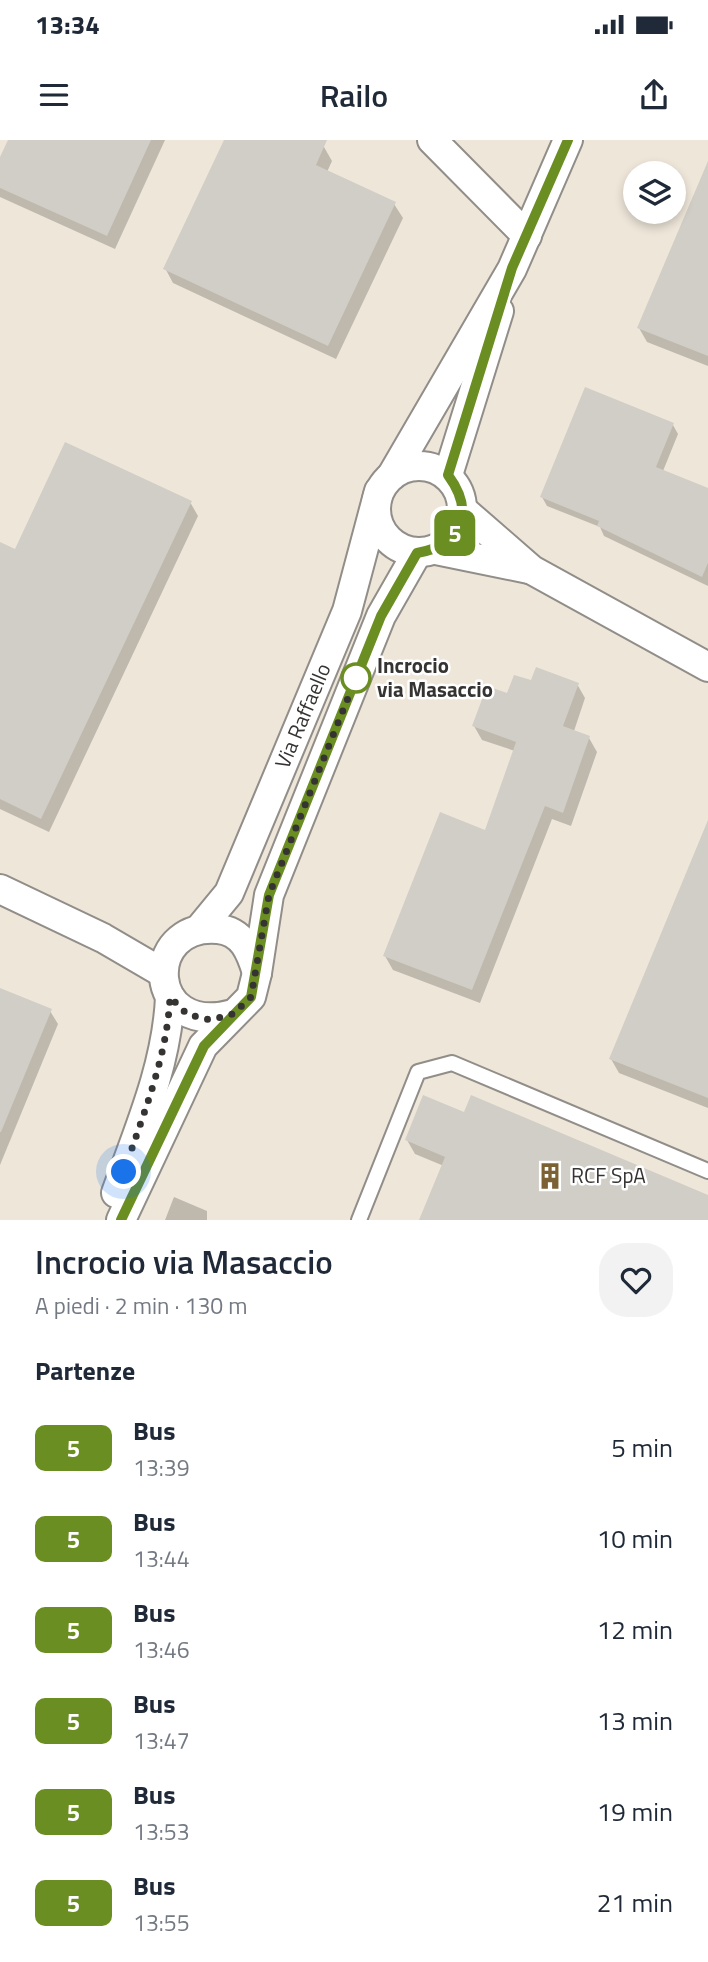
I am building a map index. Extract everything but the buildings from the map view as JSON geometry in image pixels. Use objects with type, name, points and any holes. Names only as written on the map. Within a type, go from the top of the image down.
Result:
[{"type":"street","points":[[432,140],[527,236]]},
{"type":"street","name":"Via Raffaello","points":[[174,944],[201,927],[229,893],[347,611],[385,483],[512,268],[568,140]]},
{"type":"street","name":"Via Raffaello","points":[[448,475],[512,268]]},
{"type":"street","points":[[532,570],[395,545],[381,530],[375,506],[385,483],[411,466],[430,466],[448,475],[461,493],[463,510],[532,570],[708,667]]},
{"type":"street","name":"Via Raffaello","points":[[121,1220],[204,1046],[251,997],[269,895],[381,616],[427,551],[449,541],[460,525],[463,510]]},
{"type":"street","points":[[0,889],[103,938],[167,985],[187,1014],[210,1020],[233,1014]]},
{"type":"street","points":[[201,927],[228,930],[250,947],[257,974]]},
{"type":"street","points":[[103,938],[174,944],[166,958],[169,1021],[158,1075],[107,1220]]},
{"type":"lane","points":[[359,1220],[418,1072],[452,1063],[708,1171]]},
{"type":"shaded area","points":[[0,140],[708,140],[708,1220],[0,1220]]},
{"type":"bus line","name":"5","points":[[121,1220],[204,1046],[251,997],[269,895],[381,616],[417,553],[436,550],[449,541],[460,525],[463,510],[461,493],[448,475],[512,268],[568,140]]},
{"type":"place","name":"Incrocio via Masaccio","points":[[356,678]]},
{"type":"place","name":"RCF SpA","points":[[550,1176]]},
{"type":"route","points":[[124,1172],[158,1075],[169,1021],[170,997],[187,1014],[210,1020],[233,1014],[251,997],[269,895],[356,678]]}]
